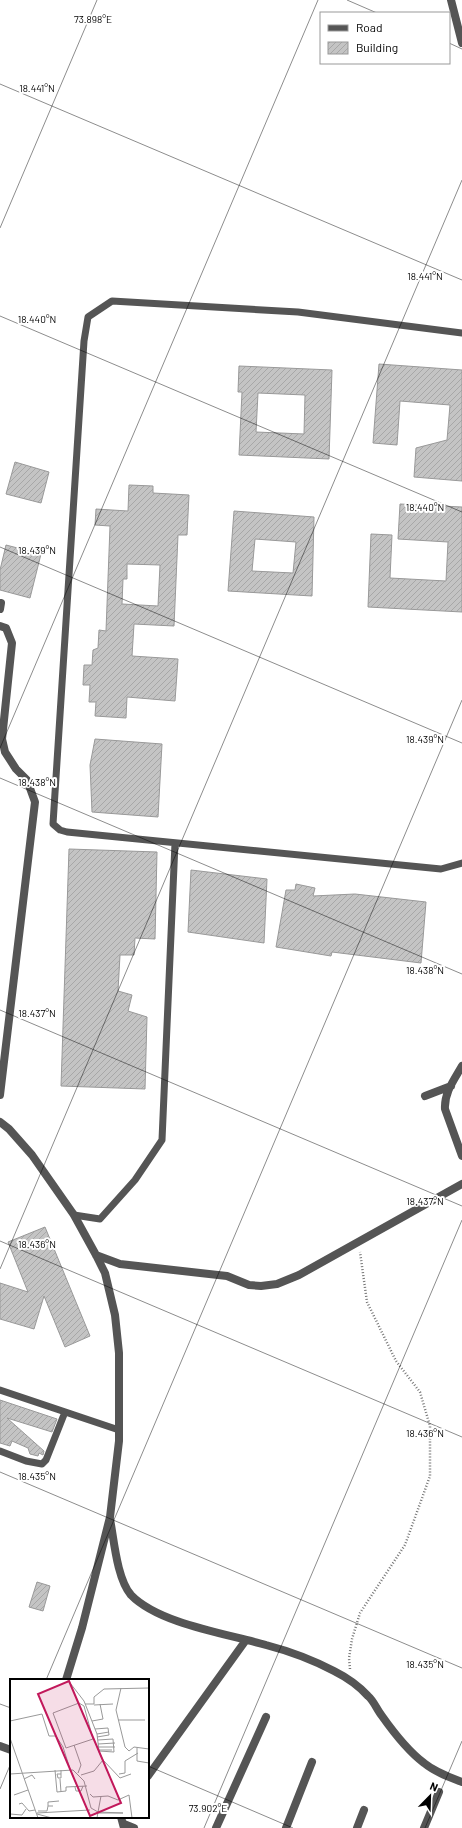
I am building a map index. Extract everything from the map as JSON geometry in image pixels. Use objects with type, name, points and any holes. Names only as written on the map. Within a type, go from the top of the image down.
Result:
[{"type":"street","points":[[451,0],[462,43]]},
{"type":"street","points":[[0,626],[6,628],[12,643],[2,739],[5,752],[16,769],[27,780],[35,802],[0,1095]]},
{"type":"street","points":[[462,1062],[462,1066],[447,1094],[445,1109],[462,1156]]},
{"type":"street","points":[[425,1096],[450,1086]]},
{"type":"street","points":[[0,1122],[9,1129],[32,1156],[74,1215],[96,1255],[105,1273],[116,1323],[120,1353],[119,1430],[110,1517],[82,1628],[66,1679]]},
{"type":"street","points":[[96,1255],[120,1264],[227,1276],[250,1285],[261,1286],[277,1284],[300,1275],[462,1184]]},
{"type":"street","points":[[110,1517],[123,1583],[131,1594],[145,1606],[215,1634],[246,1640],[300,1656],[334,1671],[351,1681],[369,1697],[382,1716],[410,1750],[425,1764],[446,1776],[462,1782]]},
{"type":"street","points":[[149,1775],[246,1640]]},
{"type":"street","points":[[216,1828],[266,1717]]},
{"type":"street","points":[[0,1746],[10,1750]]},
{"type":"street","points":[[286,1828],[312,1762]]},
{"type":"street","points":[[424,1828],[439,1792]]},
{"type":"street","points":[[357,1828],[364,1810]]},
{"type":"street","points":[[123,1823],[134,1828]]},
{"type":"lane","points":[[462,333],[298,312],[112,301],[88,316],[84,341],[53,824],[60,830],[67,832],[440,869],[462,863]]},
{"type":"lane","points":[[74,1215],[100,1218],[135,1180],[162,1140],[175,843]]},
{"type":"lane","points":[[0,1390],[119,1430]]},
{"type":"lane","points":[[0,1451],[26,1461],[42,1464],[46,1460],[65,1412]]},
{"type":"path","points":[[351,1681],[349,1658],[352,1639],[360,1613],[405,1545],[430,1476],[430,1426],[420,1392],[396,1361],[367,1302],[358,1242]]},
{"type":"building","points":[[379,364],[462,370],[462,481],[414,477],[416,448],[447,440],[450,405],[400,401],[397,445],[373,443]]},
{"type":"building","points":[[239,366],[332,370],[329,459],[239,455],[242,392],[238,392]],"holes":[[[258,393],[305,395],[304,434],[256,432]]]},
{"type":"building","points":[[15,462],[49,472],[41,503],[6,494]]},
{"type":"building","points":[[129,485],[153,486],[153,493],[189,495],[187,535],[178,535],[174,626],[134,624],[132,656],[178,659],[175,701],[127,697],[126,718],[95,716],[96,702],[89,702],[90,685],[83,685],[84,665],[92,665],[93,650],[98,648],[99,630],[106,631],[110,526],[95,525],[96,509],[128,511]],"holes":[[[127,564],[160,565],[158,606],[122,604],[123,579],[127,579]]]},
{"type":"building","points":[[400,504],[462,507],[462,612],[368,607],[371,534],[392,535],[390,578],[446,581],[448,542],[398,539]]},
{"type":"building","points":[[234,511],[314,517],[312,596],[228,591]],"holes":[[[255,539],[296,542],[293,573],[252,571]]]},
{"type":"building","points":[[6,545],[41,554],[30,598],[0,590],[0,570]]},
{"type":"building","points":[[95,739],[162,744],[158,817],[92,812],[90,765]]},
{"type":"building","points":[[69,849],[157,852],[155,939],[135,938],[134,955],[120,955],[118,991],[132,995],[128,1011],[147,1017],[145,1089],[61,1086]]},
{"type":"building","points":[[191,870],[267,879],[264,943],[188,932]]},
{"type":"building","points":[[296,884],[315,888],[313,896],[355,894],[426,902],[421,963],[332,952],[331,956],[276,947],[286,890],[295,890]]},
{"type":"building","points":[[45,1227],[90,1336],[65,1347],[44,1296],[34,1329],[0,1319],[0,1283],[28,1292],[8,1242]]},
{"type":"building","points":[[0,1400],[57,1419],[52,1432],[7,1418],[44,1451],[43,1455],[39,1453],[38,1456],[30,1454],[28,1448],[12,1441],[10,1446],[0,1443]]},
{"type":"building","points":[[37,1582],[50,1586],[43,1611],[29,1607]]}]
